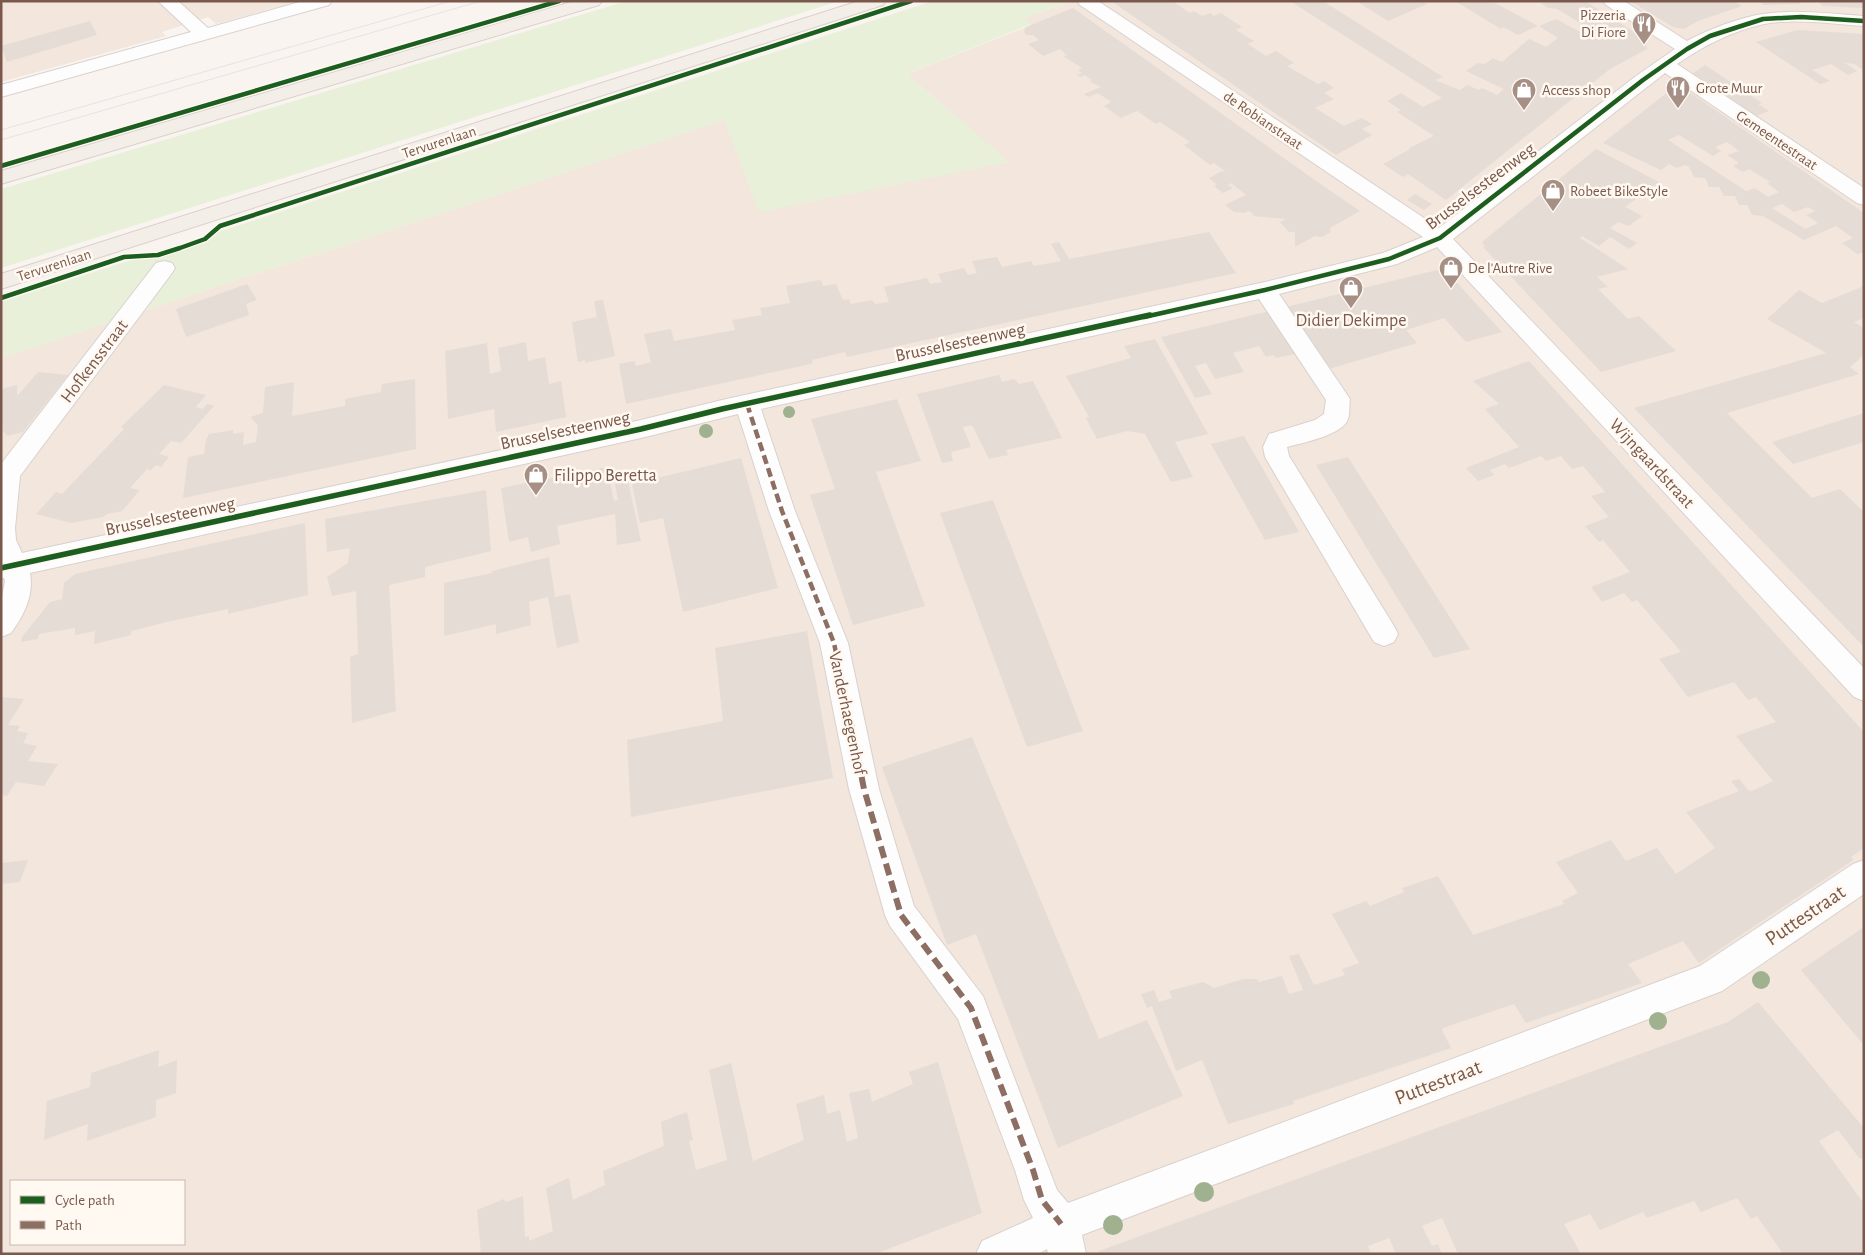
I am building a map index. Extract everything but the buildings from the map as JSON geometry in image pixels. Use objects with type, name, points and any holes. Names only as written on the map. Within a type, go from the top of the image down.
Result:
[{"type":"main road","points":[[1,178],[594,1]]},
{"type":"main road","name":"Tervurenlaan","points":[[1,282],[877,1]]},
{"type":"street","points":[[167,1],[204,34]]},
{"type":"street","points":[[1,91],[323,1]]},
{"type":"street","name":"de Robianstraat","points":[[1086,1],[1440,238]]},
{"type":"street","points":[[1612,1],[1687,49]]},
{"type":"street","points":[[1810,1],[1825,18]]},
{"type":"street","name":"Brusselsesteenweg","points":[[8,567],[1265,290],[1389,259],[1440,238],[1664,64],[1710,36],[1763,19],[1802,17],[1864,21]]},
{"type":"street","name":"Gemeentestraat","points":[[1664,64],[1864,198]]},
{"type":"street","name":"Wijngaardstraat","points":[[1440,238],[1864,688]]},
{"type":"street","name":"Hofkensstraat","points":[[1,625],[12,611],[18,598],[19,585],[8,567],[2,537],[1,515],[4,470],[164,268]]},
{"type":"street","points":[[1265,290],[1338,399],[1336,419],[1323,427],[1278,441],[1275,447],[1277,457],[1384,634]]},
{"type":"street","name":"Vanderhaegenhof","points":[[748,404],[782,511],[834,643],[864,789],[901,915],[971,1008],[1033,1170],[1042,1200],[1064,1239]]},
{"type":"street","name":"Puttestraat","points":[[995,1254],[1064,1239],[1710,979],[1864,875]]},
{"type":"shaded area","points":[[1,1],[299,1],[216,24],[208,17],[162,32],[166,36],[1,82]]},
{"type":"shaded area","points":[[1072,1],[1864,1],[1864,1254],[1,1254],[1,358],[724,120],[1009,163],[907,74],[1031,25],[1024,18]]},
{"type":"green space","points":[[627,1],[839,1],[1,268],[1,189]]},
{"type":"green space","points":[[933,1],[1072,1],[1024,18],[1031,24],[907,74],[1009,162],[759,212],[724,120],[1,358],[1,302]]},
{"type":"tram line","points":[[1,130],[451,1]]},
{"type":"tram line","points":[[1,140],[481,1]]},
{"type":"marked path","points":[[747,404],[782,511],[834,643],[864,789],[901,915],[971,1008],[1033,1170],[1042,1200],[1061,1224]]},
{"type":"cycle path","points":[[1,166],[559,1]]},
{"type":"cycle path","points":[[1,298],[124,257],[158,255],[180,248],[205,239],[220,226],[911,1]]},
{"type":"cycle path","points":[[1,568],[641,429],[722,409],[1265,290],[1389,259],[1440,238],[1643,80],[1687,49],[1710,36],[1763,19],[1801,17],[1864,21]]},
{"type":"place","name":"Pizzeria Di Fiore","points":[[1644,45]]},
{"type":"place","name":"Grote Muur","points":[[1678,109]]},
{"type":"place","name":"Access shop","points":[[1524,111]]},
{"type":"place","name":"Robeet BikeStyle","points":[[1553,212]]},
{"type":"place","name":"De l'Autre Rive","points":[[1451,289]]},
{"type":"place","name":"Didier Dekimpe","points":[[1351,309]]},
{"type":"place","name":"Filippo Beretta","points":[[536,496]]}]
